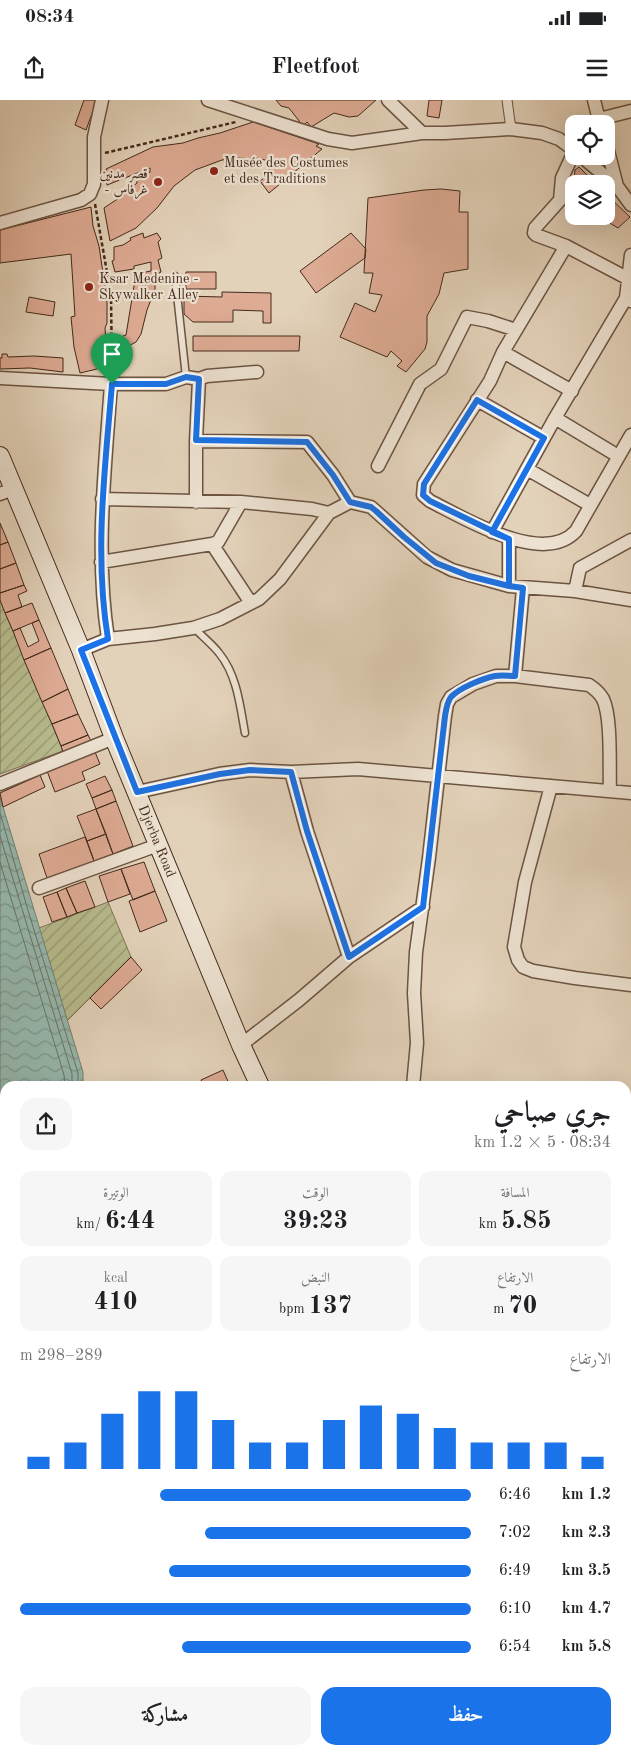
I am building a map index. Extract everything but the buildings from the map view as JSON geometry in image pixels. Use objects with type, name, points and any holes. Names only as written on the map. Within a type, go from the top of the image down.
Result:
[{"type":"main road","name":"Djerba Road","points":[[0,456],[6,492],[81,650],[114,738],[258,1081]]},
{"type":"street","points":[[0,223],[81,200],[90,194],[94,184],[93,156],[97,119],[102,100]]},
{"type":"street","points":[[208,100],[328,139],[352,143],[422,133],[511,129],[542,133],[565,143]]},
{"type":"street","points":[[388,100],[422,133]]},
{"type":"street","points":[[507,100],[511,129]]},
{"type":"street","points":[[594,100],[596,115]]},
{"type":"street","points":[[615,116],[631,111]]},
{"type":"street","points":[[566,165],[562,178],[560,200],[535,228],[536,236],[566,246],[627,278]]},
{"type":"street","points":[[592,165],[618,186],[630,202]]},
{"type":"street","points":[[612,165],[618,186]]},
{"type":"street","points":[[566,246],[503,352],[490,381],[424,484],[423,495],[430,501],[509,539],[537,544],[563,541],[576,530],[631,436]]},
{"type":"street","points":[[492,532],[555,418],[629,300],[627,278],[631,255]]},
{"type":"street","points":[[378,466],[420,384],[441,368],[467,317],[488,321],[516,330]]},
{"type":"street","points":[[503,352],[572,391]]},
{"type":"street","points":[[0,378],[112,384],[166,384],[186,377],[199,379],[208,376],[257,372]]},
{"type":"street","points":[[196,502],[196,440],[199,379]]},
{"type":"street","points":[[108,639],[103,608],[101,562],[102,499],[112,384]]},
{"type":"street","points":[[477,400],[544,438]]},
{"type":"street","points":[[555,418],[618,456]]},
{"type":"street","points":[[196,440],[307,442],[333,475],[350,502]]},
{"type":"street","points":[[527,469],[590,505]]},
{"type":"street","points":[[102,499],[241,502],[312,509],[329,513]]},
{"type":"street","points":[[101,562],[218,542],[241,502]]},
{"type":"street","points":[[81,650],[108,639],[193,628],[220,619],[259,599],[280,579],[329,513],[350,502],[371,507],[436,563],[469,576],[509,586],[575,591],[631,600]]},
{"type":"street","points":[[509,539],[509,586]]},
{"type":"street","points":[[575,591],[580,568],[631,540]]},
{"type":"street","points":[[212,544],[251,603]]},
{"type":"street","points":[[515,676],[523,588]]},
{"type":"street","points":[[413,1081],[417,1043],[414,993],[416,952],[445,716],[451,697],[460,690],[485,678],[496,676],[515,676],[589,685],[598,690],[604,700],[608,715],[610,791]]},
{"type":"street","points":[[0,784],[114,738]]},
{"type":"street","points":[[137,792],[220,774],[250,770],[291,772],[358,769],[631,793]]},
{"type":"street","points":[[291,772],[307,831],[349,957]]},
{"type":"street","points":[[551,786],[525,882],[514,947],[518,960],[523,967],[533,970],[575,978],[631,985]]},
{"type":"street","points":[[39,888],[158,845]]},
{"type":"street","points":[[241,1045],[299,1000],[349,957],[423,907]]},
{"type":"lane","points":[[175,276],[186,377]]},
{"type":"lane","points":[[193,628],[218,652],[230,668],[245,733]]},
{"type":"path","points":[[93,156],[244,120],[262,118]]},
{"type":"path","points":[[90,194],[96,208],[111,296],[112,384]]},
{"type":"green space","points":[[0,600],[63,751],[0,774]]},
{"type":"green space","points":[[108,902],[131,957],[67,1021],[39,928]]},
{"type":"water","points":[[0,797],[83,1072],[83,1081],[0,1081]]},
{"type":"place","name":"Musée des Costumes et des Traditions","points":[[214,171]]},
{"type":"place","name":"قصر مدنين - غرفاس","points":[[158,182]]},
{"type":"place","name":"Ksar Medenine - Skywalker Alley","points":[[89,287]]},
{"type":"route","points":[[112,384],[102,499],[100,574],[108,639],[81,650],[114,738],[137,792],[220,774],[250,770],[291,772],[307,831],[349,957],[423,907],[445,716],[451,697],[460,690],[485,678],[515,676],[523,588],[509,586],[509,539],[492,532],[544,438],[477,400],[422,490],[423,495],[430,501],[492,532],[509,539],[509,586],[452,570],[427,557],[371,507],[350,502],[333,475],[307,442],[196,440],[199,379],[186,377],[166,384],[112,384]]}]
